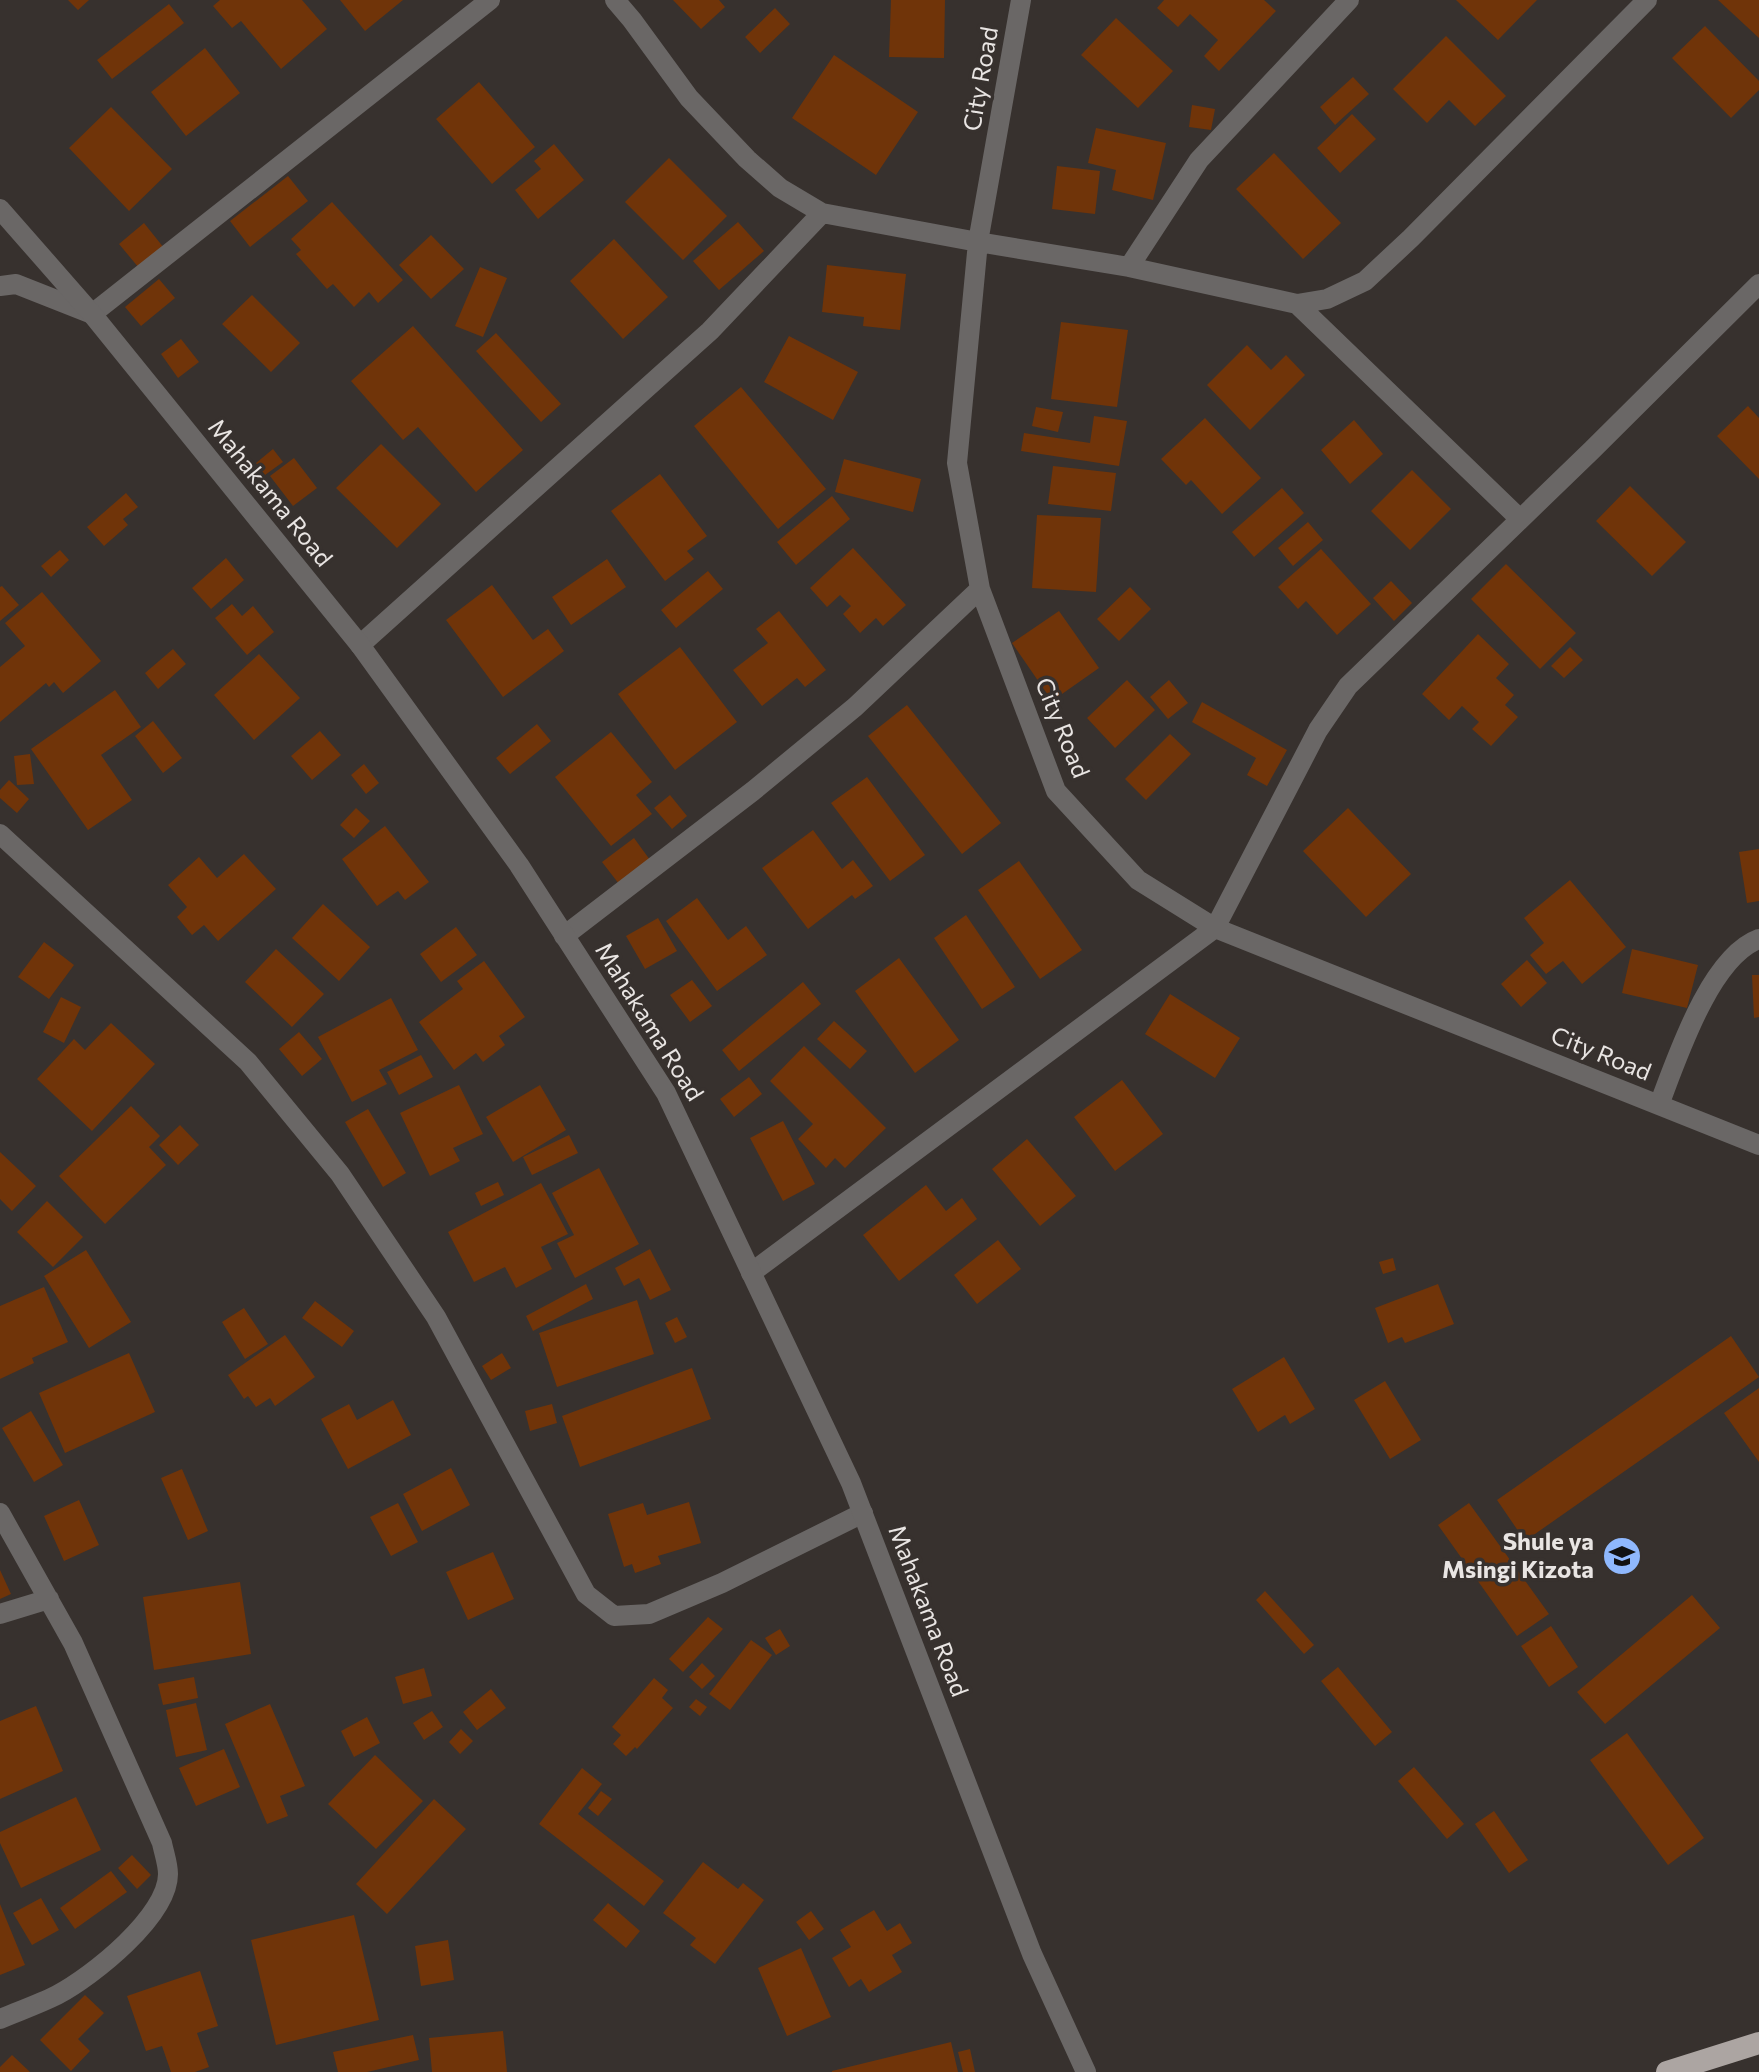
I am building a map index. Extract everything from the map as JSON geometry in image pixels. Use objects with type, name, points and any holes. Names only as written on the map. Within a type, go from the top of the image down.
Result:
[{"type":"highway","points":[[1667,2072],[1759,2043]]},
{"type":"street","points":[[0,286],[16,284],[92,314],[490,0]]},
{"type":"street","points":[[615,0],[689,98],[747,159],[780,188],[822,213],[1129,267],[1297,304],[1327,299],[1365,281],[1647,0]]},
{"type":"street","name":"City Road","points":[[1021,0],[978,242],[957,463],[980,589],[1056,791],[1138,880],[1215,928],[1759,1145]]},
{"type":"street","points":[[1129,267],[1199,160],[1349,0]]},
{"type":"street","name":"Mahakama Road","points":[[0,209],[92,314],[360,645],[519,865],[666,1093],[851,1483],[1032,1954],[1086,2072]]},
{"type":"street","points":[[360,645],[710,331],[822,213]]},
{"type":"street","points":[[751,1273],[1215,928],[1318,730],[1348,686],[1759,284]]},
{"type":"street","points":[[1297,304],[1520,519]]},
{"type":"street","points":[[564,936],[753,791],[855,707],[980,589]]},
{"type":"street","points":[[0,834],[248,1062],[340,1174],[436,1317],[586,1594],[614,1616],[649,1614],[722,1583],[863,1513]]},
{"type":"street","points":[[1659,1105],[1698,1007],[1723,970],[1747,943],[1759,939]]},
{"type":"street","points":[[0,1513],[73,1643],[162,1843],[168,1875],[162,1898],[141,1928],[93,1972],[58,1994],[0,2019]]},
{"type":"street","points":[[0,1614],[49,1599]]},
{"type":"building","points":[[68,0],[89,0],[78,10]]},
{"type":"building","points":[[220,0],[302,0],[327,29],[281,69],[241,21],[232,28],[213,6]]},
{"type":"building","points":[[340,0],[403,0],[365,31]]},
{"type":"building","points":[[673,0],[719,0],[725,7],[701,29]]},
{"type":"building","points":[[891,0],[945,0],[944,58],[889,57]]},
{"type":"building","points":[[1164,0],[1264,0],[1276,11],[1219,71],[1204,56],[1218,40],[1190,14],[1178,27],[1157,8]]},
{"type":"building","points":[[1456,0],[1537,0],[1498,40]]},
{"type":"building","points":[[1718,0],[1759,0],[1759,38]]},
{"type":"building","points":[[169,4],[184,23],[112,79],[97,60]]},
{"type":"building","points":[[775,8],[790,24],[760,53],[745,37]]},
{"type":"building","points":[[1116,18],[1173,71],[1138,108],[1081,55]]},
{"type":"building","points":[[1705,26],[1759,81],[1759,90],[1731,118],[1672,58]]},
{"type":"building","points":[[1446,36],[1506,96],[1475,126],[1449,100],[1427,123],[1393,89]]},
{"type":"building","points":[[205,48],[240,93],[186,136],[151,92]]},
{"type":"building","points":[[834,55],[918,112],[876,175],[792,118]]},
{"type":"building","points":[[1353,77],[1369,94],[1335,125],[1320,107]]},
{"type":"building","points":[[479,82],[535,147],[492,184],[436,119]]},
{"type":"building","points":[[1192,105],[1215,109],[1211,130],[1189,127]]},
{"type":"building","points":[[111,107],[172,169],[129,211],[69,148]]},
{"type":"building","points":[[1352,114],[1376,139],[1340,173],[1317,148]]},
{"type":"building","points":[[1096,128],[1166,143],[1153,200],[1112,190],[1116,170],[1088,163]]},
{"type":"building","points":[[554,144],[584,180],[538,219],[515,190],[541,169],[534,161]]},
{"type":"building","points":[[1274,153],[1341,223],[1303,259],[1236,189]]},
{"type":"building","points":[[669,158],[727,216],[683,260],[625,202]]},
{"type":"building","points":[[1057,166],[1100,171],[1095,214],[1052,209]]},
{"type":"building","points":[[288,176],[308,201],[250,247],[230,221]]},
{"type":"building","points":[[332,202],[403,280],[378,303],[369,292],[354,307],[333,284],[327,289],[296,254],[301,250],[291,239]]},
{"type":"building","points":[[738,222],[764,251],[719,290],[693,261]]},
{"type":"building","points":[[144,223],[164,248],[139,268],[119,244]]},
{"type":"building","points":[[431,235],[464,269],[431,299],[399,265]]},
{"type":"building","points":[[614,239],[668,297],[623,339],[570,281]]},
{"type":"building","points":[[827,265],[906,274],[900,330],[863,326],[864,317],[822,312]]},
{"type":"building","points":[[480,267],[507,278],[483,337],[455,326]]},
{"type":"building","points":[[159,279],[175,298],[141,326],[125,307]]},
{"type":"building","points":[[252,295],[300,343],[271,372],[222,324]]},
{"type":"building","points":[[1061,322],[1128,330],[1117,407],[1051,399]]},
{"type":"building","points":[[413,326],[523,450],[476,492],[418,427],[403,440],[351,381]]},
{"type":"building","points":[[496,333],[561,404],[541,422],[476,351]]},
{"type":"building","points":[[789,336],[858,372],[833,420],[764,382]]},
{"type":"building","points":[[181,339],[199,362],[178,378],[161,354]]},
{"type":"building","points":[[1247,345],[1271,370],[1286,355],[1305,375],[1250,430],[1207,385]]},
{"type":"building","points":[[741,387],[826,489],[778,529],[694,426]]},
{"type":"building","points":[[1748,406],[1759,418],[1759,479],[1717,436]]},
{"type":"building","points":[[1036,407],[1063,412],[1058,432],[1032,426]]},
{"type":"building","points":[[1094,416],[1127,421],[1119,466],[1021,451],[1024,433],[1090,443]]},
{"type":"building","points":[[1205,418],[1261,478],[1222,514],[1191,480],[1186,485],[1161,459]]},
{"type":"building","points":[[1354,420],[1383,454],[1350,484],[1321,450]]},
{"type":"building","points":[[381,444],[441,504],[397,548],[336,488]]},
{"type":"building","points":[[273,449],[283,462],[265,475],[256,463]]},
{"type":"building","points":[[294,458],[317,488],[293,506],[270,476]]},
{"type":"building","points":[[844,459],[921,479],[913,512],[835,492]]},
{"type":"building","points":[[1053,466],[1116,473],[1111,511],[1048,504]]},
{"type":"building","points":[[1412,470],[1451,509],[1410,550],[1371,511]]},
{"type":"building","points":[[660,474],[707,536],[687,551],[694,559],[665,581],[611,511]]},
{"type":"building","points":[[1630,486],[1686,542],[1652,576],[1596,521]]},
{"type":"building","points":[[1282,488],[1304,513],[1254,557],[1232,532]]},
{"type":"building","points":[[126,493],[138,507],[123,519],[128,525],[104,546],[87,527]]},
{"type":"building","points":[[832,496],[850,519],[796,565],[777,542]]},
{"type":"building","points":[[1037,515],[1101,518],[1096,592],[1032,588]]},
{"type":"building","points":[[1308,522],[1323,540],[1293,566],[1278,548]]},
{"type":"building","points":[[853,548],[906,605],[883,626],[876,618],[860,633],[843,614],[851,606],[840,595],[827,607],[810,588]]},
{"type":"building","points":[[1321,549],[1371,604],[1337,635],[1306,601],[1298,609],[1278,587]]},
{"type":"building","points":[[60,550],[69,560],[51,577],[41,566]]},
{"type":"building","points":[[226,558],[244,580],[211,609],[192,588]]},
{"type":"building","points":[[607,559],[626,587],[571,625],[552,597]]},
{"type":"building","points":[[1506,564],[1576,633],[1540,669],[1471,599]]},
{"type":"building","points":[[708,571],[723,589],[676,628],[661,610]]},
{"type":"building","points":[[1391,581],[1412,603],[1394,621],[1373,598]]},
{"type":"building","points":[[492,585],[533,640],[548,629],[564,651],[503,697],[446,620]]},
{"type":"building","points":[[0,587],[19,605],[0,621]]},
{"type":"building","points":[[1130,587],[1151,609],[1119,641],[1097,619]]},
{"type":"building","points":[[42,592],[101,661],[63,693],[54,682],[49,687],[46,683],[0,722],[0,667],[25,646],[5,623]]},
{"type":"building","points":[[232,604],[242,616],[253,606],[274,632],[247,655],[215,618]]},
{"type":"building","points":[[779,611],[826,670],[805,687],[797,678],[762,706],[733,670],[768,643],[756,629]]},
{"type":"building","points":[[1059,611],[1099,668],[1052,701],[1012,643]]},
{"type":"building","points":[[1478,634],[1509,664],[1496,678],[1514,695],[1505,705],[1518,717],[1491,746],[1472,729],[1479,722],[1462,706],[1449,720],[1422,694]]},
{"type":"building","points":[[680,647],[737,722],[675,770],[618,694]]},
{"type":"building","points":[[1570,647],[1583,660],[1564,678],[1551,666]]},
{"type":"building","points":[[173,649],[186,664],[158,689],[145,673]]},
{"type":"building","points":[[259,654],[300,698],[254,740],[214,695]]},
{"type":"building","points":[[1127,680],[1155,710],[1115,748],[1087,718]]},
{"type":"building","points":[[1169,680],[1188,703],[1168,719],[1150,697]]},
{"type":"building","points":[[115,690],[141,727],[101,755],[132,800],[88,830],[31,749]]},
{"type":"building","points":[[1202,702],[1287,750],[1267,786],[1247,775],[1256,758],[1192,722]]},
{"type":"building","points":[[907,705],[1001,823],[962,854],[868,736]]},
{"type":"building","points":[[153,721],[182,758],[163,773],[135,736]]},
{"type":"building","points":[[537,724],[551,741],[510,774],[496,758]]},
{"type":"building","points":[[320,731],[341,755],[312,780],[291,756]]},
{"type":"building","points":[[611,732],[652,782],[636,795],[652,814],[611,846],[555,777]]},
{"type":"building","points":[[1170,734],[1191,754],[1146,800],[1125,779]]},
{"type":"building","points":[[30,754],[34,784],[17,785],[14,756]]},
{"type":"building","points":[[364,764],[379,783],[366,794],[351,775]]},
{"type":"building","points":[[867,777],[925,855],[890,881],[831,803]]},
{"type":"building","points":[[9,780],[29,799],[17,813],[0,798],[0,790]]},
{"type":"building","points":[[670,795],[687,816],[672,829],[654,808]]},
{"type":"building","points":[[356,808],[370,821],[354,838],[340,825]]},
{"type":"building","points":[[1348,808],[1411,874],[1366,917],[1303,851]]},
{"type":"building","points":[[385,826],[429,882],[405,900],[398,891],[377,906],[342,859]]},
{"type":"building","points":[[813,830],[842,869],[853,860],[873,886],[855,899],[852,895],[808,929],[762,868]]},
{"type":"building","points":[[634,838],[650,860],[619,884],[602,862]]},
{"type":"building","points":[[1759,849],[1759,901],[1747,903],[1739,852]]},
{"type":"building","points":[[244,854],[276,889],[218,941],[204,925],[192,935],[177,917],[187,907],[168,885],[199,857],[217,878]]},
{"type":"building","points":[[1019,861],[1082,950],[1040,979],[978,890]]},
{"type":"building","points":[[1570,880],[1626,947],[1582,984],[1563,961],[1546,974],[1530,955],[1544,943],[1524,918]]},
{"type":"building","points":[[697,898],[728,940],[746,926],[767,955],[717,991],[666,921]]},
{"type":"building","points":[[323,904],[370,947],[339,981],[292,938]]},
{"type":"building","points":[[966,915],[1015,987],[982,1009],[934,938]]},
{"type":"building","points":[[658,918],[677,951],[645,969],[626,936]]},
{"type":"building","points":[[456,927],[477,955],[441,982],[420,954]]},
{"type":"building","points":[[44,942],[74,965],[49,999],[18,977]]},
{"type":"building","points":[[276,949],[324,994],[292,1027],[245,982]]},
{"type":"building","points":[[1632,949],[1698,965],[1687,1008],[1622,993]]},
{"type":"building","points":[[899,958],[959,1040],[915,1073],[855,991]]},
{"type":"building","points":[[1527,960],[1547,983],[1521,1007],[1501,984]]},
{"type":"building","points":[[484,961],[525,1017],[499,1036],[505,1045],[483,1062],[476,1053],[454,1070],[419,1022],[463,989],[457,981]]},
{"type":"building","points":[[1752,975],[1759,975],[1759,1017],[1754,1018]]},
{"type":"building","points":[[692,980],[712,1006],[690,1022],[670,995]]},
{"type":"building","points":[[803,982],[821,1004],[739,1071],[722,1050]]},
{"type":"building","points":[[1170,994],[1240,1038],[1215,1078],[1145,1034]]},
{"type":"building","points":[[61,997],[81,1007],[64,1043],[43,1032]]},
{"type":"building","points":[[391,998],[418,1050],[379,1070],[387,1084],[352,1102],[318,1037]]},
{"type":"building","points":[[834,1021],[867,1051],[850,1069],[817,1039]]},
{"type":"building","points":[[111,1023],[155,1064],[92,1131],[37,1079],[74,1039],[85,1050]]},
{"type":"building","points":[[299,1032],[322,1059],[302,1076],[279,1049]]},
{"type":"building","points":[[804,1046],[886,1128],[845,1168],[835,1158],[826,1168],[798,1139],[813,1124],[770,1081]]},
{"type":"building","points":[[421,1055],[433,1077],[399,1095],[387,1072]]},
{"type":"building","points":[[749,1077],[762,1094],[734,1117],[720,1099]]},
{"type":"building","points":[[1122,1080],[1163,1134],[1115,1171],[1074,1117]]},
{"type":"building","points":[[459,1085],[483,1134],[453,1148],[460,1161],[430,1176],[400,1113]]},
{"type":"building","points":[[540,1085],[566,1130],[513,1162],[486,1117]]},
{"type":"building","points":[[131,1106],[160,1136],[149,1147],[166,1165],[105,1224],[59,1176]]},
{"type":"building","points":[[368,1109],[406,1173],[383,1187],[345,1122]]},
{"type":"building","points":[[783,1121],[815,1184],[783,1201],[750,1138]]},
{"type":"building","points":[[180,1125],[199,1145],[178,1165],[159,1145]]},
{"type":"building","points":[[569,1135],[578,1153],[532,1175],[523,1157]]},
{"type":"building","points":[[1027,1139],[1076,1196],[1040,1226],[992,1169]]},
{"type":"building","points":[[0,1152],[36,1186],[12,1211],[0,1199]]},
{"type":"building","points":[[599,1168],[639,1244],[575,1278],[557,1243],[574,1235],[552,1193]]},
{"type":"building","points":[[498,1182],[504,1195],[481,1206],[475,1193]]},
{"type":"building","points":[[541,1183],[568,1234],[541,1247],[552,1269],[516,1288],[505,1267],[474,1282],[448,1232]]},
{"type":"building","points":[[926,1185],[946,1211],[962,1198],[977,1219],[899,1281],[863,1235]]},
{"type":"building","points":[[47,1201],[83,1237],[53,1267],[17,1232]]},
{"type":"building","points":[[998,1240],[1021,1269],[977,1304],[954,1275]]},
{"type":"building","points":[[650,1249],[671,1290],[650,1300],[639,1278],[624,1286],[615,1268]]},
{"type":"building","points":[[86,1250],[131,1322],[89,1348],[44,1276]]},
{"type":"building","points":[[1393,1258],[1396,1270],[1383,1274],[1379,1262]]},
{"type":"building","points":[[586,1284],[593,1299],[533,1331],[526,1316]]},
{"type":"building","points":[[1438,1284],[1454,1324],[1405,1343],[1402,1337],[1388,1343],[1375,1308]]},
{"type":"building","points":[[44,1287],[68,1342],[32,1358],[34,1363],[0,1379],[0,1306]]},
{"type":"building","points":[[637,1300],[654,1354],[557,1387],[539,1333]]},
{"type":"building","points":[[315,1301],[354,1331],[342,1347],[302,1318]]},
{"type":"building","points":[[244,1308],[268,1344],[245,1359],[222,1322]]},
{"type":"building","points":[[677,1317],[687,1337],[675,1343],[665,1323]]},
{"type":"building","points":[[285,1335],[315,1377],[275,1406],[270,1398],[256,1407],[248,1396],[244,1399],[228,1375]]},
{"type":"building","points":[[1731,1336],[1759,1377],[1525,1541],[1497,1500]]},
{"type":"building","points":[[129,1353],[155,1412],[65,1453],[39,1393]]},
{"type":"building","points":[[502,1353],[511,1368],[491,1380],[482,1366]]},
{"type":"building","points":[[1284,1357],[1315,1409],[1290,1424],[1285,1415],[1258,1432],[1232,1389]]},
{"type":"building","points":[[692,1368],[711,1419],[580,1467],[562,1416]]},
{"type":"building","points":[[1385,1381],[1421,1440],[1390,1459],[1354,1400]]},
{"type":"building","points":[[1759,1388],[1759,1462],[1724,1413]]},
{"type":"building","points":[[393,1400],[411,1435],[348,1469],[321,1419],[349,1404],[357,1420]]},
{"type":"building","points":[[552,1404],[557,1423],[530,1431],[525,1411]]},
{"type":"building","points":[[31,1411],[63,1465],[34,1482],[2,1428]]},
{"type":"building","points":[[451,1468],[470,1505],[422,1531],[403,1494]]},
{"type":"building","points":[[182,1469],[208,1531],[188,1540],[161,1478]]},
{"type":"building","points":[[79,1500],[99,1545],[64,1561],[44,1516]]},
{"type":"building","points":[[689,1502],[701,1543],[658,1556],[661,1564],[635,1573],[632,1564],[624,1567],[608,1514],[643,1503],[647,1515]]},
{"type":"building","points":[[398,1503],[418,1542],[391,1556],[370,1517]]},
{"type":"building","points":[[1469,1503],[1549,1614],[1517,1636],[1438,1525]]},
{"type":"building","points":[[493,1552],[514,1599],[468,1620],[446,1572]]},
{"type":"building","points":[[0,1570],[11,1594],[0,1599]]},
{"type":"building","points":[[240,1582],[251,1654],[154,1670],[143,1597]]},
{"type":"building","points":[[1265,1591],[1314,1645],[1304,1654],[1256,1600]]},
{"type":"building","points":[[1692,1595],[1720,1628],[1605,1724],[1577,1692]]},
{"type":"building","points":[[708,1617],[723,1629],[683,1672],[669,1659]]},
{"type":"building","points":[[1551,1626],[1578,1667],[1549,1687],[1521,1646]]},
{"type":"building","points":[[780,1629],[790,1646],[776,1655],[765,1638]]},
{"type":"building","points":[[751,1640],[772,1655],[730,1710],[709,1694]]},
{"type":"building","points":[[702,1663],[715,1676],[702,1689],[689,1677]]},
{"type":"building","points":[[1338,1667],[1392,1732],[1375,1746],[1321,1681]]},
{"type":"building","points":[[424,1668],[432,1696],[403,1704],[395,1677]]},
{"type":"building","points":[[194,1677],[198,1698],[163,1705],[158,1684]]},
{"type":"building","points":[[654,1678],[668,1690],[662,1698],[673,1708],[637,1749],[635,1747],[626,1756],[613,1744],[621,1735],[612,1727]]},
{"type":"building","points":[[491,1689],[506,1708],[477,1730],[463,1712]]},
{"type":"building","points":[[696,1699],[707,1707],[700,1716],[689,1707]]},
{"type":"building","points":[[196,1703],[207,1750],[176,1757],[166,1710]]},
{"type":"building","points":[[270,1704],[305,1786],[280,1796],[288,1816],[267,1824],[225,1724]]},
{"type":"building","points":[[36,1706],[63,1771],[0,1799],[0,1721]]},
{"type":"building","points":[[432,1711],[443,1727],[424,1740],[413,1723]]},
{"type":"building","points":[[367,1717],[380,1743],[354,1757],[341,1731]]},
{"type":"building","points":[[461,1729],[473,1741],[460,1754],[449,1742]]},
{"type":"building","points":[[1627,1733],[1704,1838],[1668,1865],[1590,1760]]},
{"type":"building","points":[[224,1749],[240,1787],[196,1806],[179,1768]]},
{"type":"building","points":[[375,1755],[423,1801],[376,1849],[328,1804]]},
{"type":"building","points":[[1414,1767],[1464,1824],[1447,1839],[1398,1781]]},
{"type":"building","points":[[582,1768],[602,1784],[578,1814],[664,1881],[644,1906],[539,1824]]},
{"type":"building","points":[[601,1791],[612,1799],[598,1816],[588,1808]]},
{"type":"building","points":[[76,1797],[101,1850],[21,1888],[0,1843],[0,1832]]},
{"type":"building","points":[[434,1799],[466,1829],[387,1914],[356,1884]]},
{"type":"building","points":[[1494,1811],[1528,1860],[1509,1873],[1475,1824]]},
{"type":"building","points":[[132,1855],[151,1875],[137,1889],[118,1868]]},
{"type":"building","points":[[703,1862],[738,1889],[743,1883],[764,1900],[715,1964],[690,1945],[696,1938],[663,1913]]},
{"type":"building","points":[[111,1871],[127,1892],[75,1929],[60,1908]]},
{"type":"building","points":[[41,1898],[59,1930],[32,1945],[13,1913]]},
{"type":"building","points":[[608,1903],[640,1931],[626,1948],[593,1920]]},
{"type":"building","points":[[0,1904],[25,1965],[0,1975]]},
{"type":"building","points":[[874,1910],[887,1931],[900,1923],[912,1943],[892,1955],[902,1972],[869,1992],[861,1979],[849,1987],[832,1958],[851,1947],[840,1930]]},
{"type":"building","points":[[811,1911],[824,1929],[809,1940],[796,1922]]},
{"type":"building","points":[[354,1915],[379,2020],[276,2045],[251,1940]]},
{"type":"building","points":[[448,1940],[454,1980],[421,1986],[415,1946]]},
{"type":"building","points":[[801,1948],[831,2017],[787,2036],[758,1968]]},
{"type":"building","points":[[200,1971],[218,2026],[197,2033],[209,2067],[195,2072],[171,2072],[162,2046],[146,2051],[127,1996]]},
{"type":"building","points":[[85,1995],[104,2013],[78,2039],[90,2051],[71,2071],[40,2040]]},
{"type":"building","points":[[503,2031],[507,2072],[432,2072],[429,2038]]},
{"type":"building","points":[[413,2035],[419,2060],[367,2072],[338,2072],[333,2052]]},
{"type":"building","points":[[951,2042],[958,2072],[832,2072],[832,2071]]},
{"type":"building","points":[[970,2049],[975,2072],[963,2072],[958,2052]]},
{"type":"building","points":[[12,2055],[30,2072],[0,2072],[0,2067]]},
{"type":"place","name":"Shule ya Msingi Kizota","points":[[1622,1556]]}]
